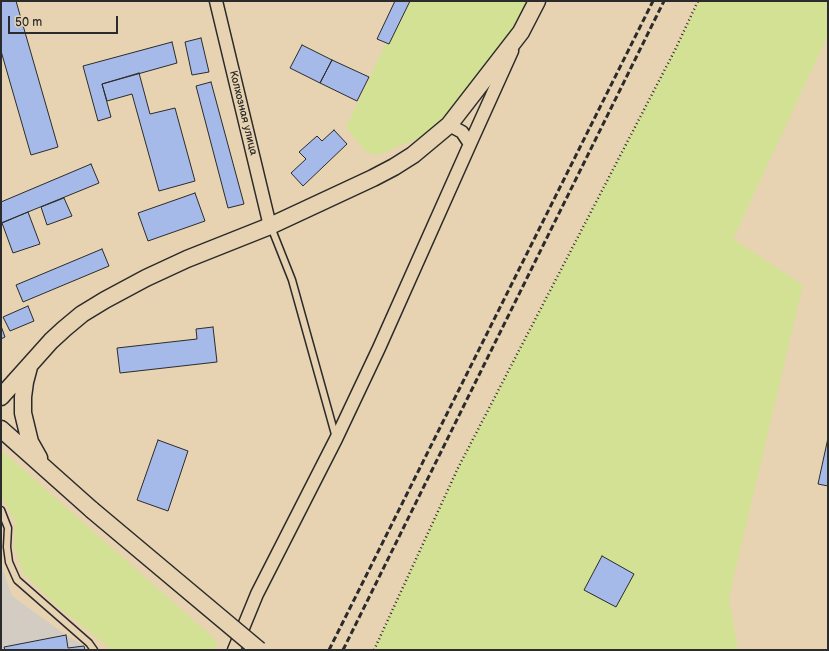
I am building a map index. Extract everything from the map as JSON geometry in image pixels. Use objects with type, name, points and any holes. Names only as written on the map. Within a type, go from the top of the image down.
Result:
[{"type":"street","name":"Колхозная улица","points":[[216,1],[270,226]]},
{"type":"street","points":[[234,650],[257,594],[336,438],[379,348],[470,144],[521,32],[537,1]]},
{"type":"street","points":[[1,397],[64,329],[82,314],[105,300],[146,278],[187,259],[270,226],[373,178],[413,155],[449,125],[521,32]]},
{"type":"street","points":[[449,125],[462,132],[470,144]]},
{"type":"street","points":[[30,364],[25,382],[23,413],[30,442],[43,467]]},
{"type":"street","points":[[1,430],[92,510],[259,650]]},
{"type":"lane","points":[[270,226],[292,280],[336,438]]},
{"type":"lane","points":[[1,510],[8,528],[7,547],[9,562],[17,580],[89,642],[94,650]]},
{"type":"path","points":[[374,650],[458,468],[675,50],[698,1]]},
{"type":"shaded area","points":[[1,564],[12,596],[66,635],[84,646],[85,650],[1,650]]},
{"type":"green space","points":[[410,1],[537,1],[449,125],[378,155],[366,152],[346,127],[386,43],[389,44]]},
{"type":"green space","points":[[699,1],[828,1],[828,35],[733,239],[803,285],[729,597],[738,650],[374,650],[458,468]]},
{"type":"green space","points":[[1,450],[217,641],[215,650],[112,650],[56,605],[23,573],[14,546],[15,521],[1,496]]},
{"type":"building","points":[[1,1],[16,1],[58,147],[31,155],[1,51]]},
{"type":"building","points":[[395,1],[410,1],[389,44],[377,39]]},
{"type":"building","points":[[201,38],[209,72],[192,75],[185,42]]},
{"type":"building","points":[[172,42],[177,63],[102,84],[111,117],[98,121],[83,66]]},
{"type":"building","points":[[302,45],[332,60],[320,83],[290,68]]},
{"type":"building","points":[[332,60],[369,77],[357,101],[320,83]]},
{"type":"building","points":[[139,73],[150,114],[175,108],[195,181],[159,191],[132,94],[107,101],[102,84]]},
{"type":"building","points":[[211,82],[244,204],[228,208],[196,86]]},
{"type":"building","points":[[334,130],[347,144],[303,186],[291,173],[306,159],[299,152],[317,136],[322,141]]},
{"type":"building","points":[[91,164],[99,183],[1,223],[1,202]]},
{"type":"building","points":[[195,193],[205,221],[148,241],[138,213]]},
{"type":"building","points":[[64,198],[72,216],[47,225],[41,207]]},
{"type":"building","points":[[28,212],[40,244],[13,253],[2,223]]},
{"type":"building","points":[[102,249],[109,266],[23,302],[16,285]]},
{"type":"building","points":[[28,306],[34,321],[10,331],[3,317]]},
{"type":"building","points":[[1,326],[5,337],[1,339]]},
{"type":"building","points":[[213,327],[217,362],[120,373],[117,348],[197,339],[196,329]]},
{"type":"building","points":[[828,438],[828,486],[818,484]]},
{"type":"building","points":[[158,440],[188,451],[168,511],[137,500]]},
{"type":"building","points":[[602,556],[634,574],[616,607],[584,590]]},
{"type":"building","points":[[66,635],[68,648],[84,646],[85,650],[5,650],[4,647]]},
{"type":"railway","points":[[329,650],[653,1]]},
{"type":"railway","points":[[343,650],[664,1]]}]
